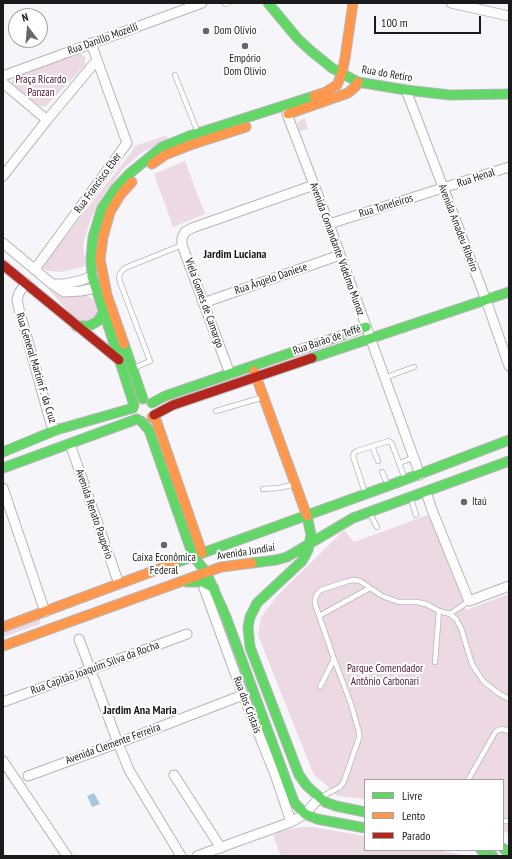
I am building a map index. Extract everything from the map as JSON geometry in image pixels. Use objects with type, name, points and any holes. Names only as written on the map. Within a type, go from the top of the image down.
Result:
[{"type":"main road","name":"Rua do Retiro","points":[[268,3],[298,39],[311,51],[332,68],[358,82],[406,90],[450,95],[509,94]]},
{"type":"main road","points":[[119,360],[92,276],[91,258],[93,237],[102,208],[115,189],[129,174],[162,147],[198,133],[326,92],[337,86],[342,73],[345,58],[353,3]]},
{"type":"main road","points":[[358,82],[348,93],[331,100],[193,144],[165,155],[151,165],[135,180],[122,194],[110,212],[103,237],[100,259],[101,273],[106,295],[127,370],[133,414],[149,430],[193,556],[206,572],[226,617],[294,802],[306,814],[317,819],[364,828]]},
{"type":"main road","points":[[286,114],[291,104]]},
{"type":"main road","points":[[3,265],[119,360],[127,370],[143,399]]},
{"type":"main road","name":"Rua Barão de Teffé","points":[[153,416],[173,405],[509,292]]},
{"type":"main road","points":[[76,326],[89,326],[98,321],[103,313]]},
{"type":"main road","name":"Rua Barão de Teffé","points":[[152,403],[165,396],[366,327]]},
{"type":"main road","points":[[349,345],[354,331]]},
{"type":"main road","points":[[252,367],[310,525],[308,550],[302,561]]},
{"type":"main road","points":[[3,452],[56,430],[133,407],[138,401],[143,399],[152,403],[155,409],[153,416],[147,421],[139,420],[3,468]]},
{"type":"main road","points":[[153,416],[156,420],[202,553]]},
{"type":"main road","points":[[56,430],[67,438],[70,444]]},
{"type":"main road","name":"Avenida Jundiaí","points":[[3,627],[193,556],[420,475],[509,440]]},
{"type":"main road","name":"Avenida Jundiaí","points":[[3,646],[206,572],[236,565],[276,560],[287,557],[353,518],[509,461]]},
{"type":"main road","points":[[340,526],[257,603],[250,617],[248,627],[250,647],[299,775],[319,798],[336,806],[364,812]]},
{"type":"main road","points":[[181,582],[203,582],[214,588]]},
{"type":"main road","points":[[34,635],[44,627],[47,619],[46,612]]},
{"type":"main road","points":[[483,851],[494,856]]},
{"type":"street","name":"Rua Danillo Mozelli","points":[[3,76],[202,3]]},
{"type":"street","points":[[451,3],[509,16]]},
{"type":"street","name":"Rua Francisco Eber","points":[[35,269],[127,143],[91,43]]},
{"type":"street","points":[[3,176],[97,60]]},
{"type":"street","points":[[3,83],[47,120]]},
{"type":"street","name":"Avenida Amadeu Ribeiro","points":[[406,90],[486,300],[509,366]]},
{"type":"street","name":"Avenida Comandante Videlmo Munoz","points":[[286,114],[329,224],[420,475]]},
{"type":"street","name":"Rua Henal","points":[[443,188],[509,167]]},
{"type":"street","name":"Viela Gomes de Camargo","points":[[230,374],[182,245],[182,238],[185,232],[314,185]]},
{"type":"street","name":"Rua Toneleiros","points":[[329,224],[443,188]]},
{"type":"street","points":[[3,243],[52,284],[64,292],[82,291],[95,288]]},
{"type":"street","name":"Rua Ângelo Daniese","points":[[203,303],[340,255]]},
{"type":"street","points":[[52,284],[71,283],[92,276]]},
{"type":"street","name":"Rua General Martim F. da Cruz","points":[[26,283],[19,293],[17,300],[51,424],[56,430]]},
{"type":"street","name":"Avenida Renato Paupério","points":[[70,444],[119,584]]},
{"type":"street","points":[[3,488],[46,612]]},
{"type":"street","points":[[426,492],[469,602],[509,586]]},
{"type":"street","name":"Rua dos Cristais","points":[[204,588],[243,695],[276,777],[291,822]]},
{"type":"street","points":[[216,621],[226,617]]},
{"type":"street","name":"Rua Capitão Joaquim Silva da Rocha","points":[[3,702],[187,634]]},
{"type":"street","points":[[79,639],[129,770],[181,856]]},
{"type":"street","name":"Avenida Clemente Ferreira","points":[[28,776],[243,695]]},
{"type":"street","points":[[3,761],[7,774],[67,856]]},
{"type":"street","points":[[174,775],[221,848]]},
{"type":"street","points":[[197,856],[291,822],[306,814],[319,798]]},
{"type":"lane","points":[[175,75],[198,133]]},
{"type":"lane","points":[[127,370],[150,361],[119,276],[124,268],[182,245]]},
{"type":"lane","points":[[384,378],[414,367]]},
{"type":"lane","points":[[216,411],[264,397]]},
{"type":"lane","points":[[365,494],[353,456],[357,451],[390,441],[405,480]]},
{"type":"lane","points":[[372,446],[378,461]]},
{"type":"lane","points":[[399,463],[413,458]]},
{"type":"lane","points":[[382,472],[388,486]]},
{"type":"lane","points":[[263,489],[279,488],[295,484]]},
{"type":"lane","points":[[411,497],[416,515]]},
{"type":"lane","points":[[369,512],[377,527]]},
{"type":"lane","points":[[270,567],[276,560]]},
{"type":"lane","points":[[236,565],[239,569],[254,568]]},
{"type":"lane","points":[[319,798],[340,787],[344,781],[359,738],[356,718],[315,604],[317,594],[321,590],[348,581],[360,581],[382,596],[399,602],[417,602],[426,604],[439,611],[450,614],[456,619],[461,628],[472,664],[477,672],[484,682],[498,693],[509,699]]},
{"type":"lane","points":[[319,616],[370,588]]},
{"type":"lane","points":[[450,614],[469,602]]},
{"type":"lane","points":[[435,662],[439,611]]},
{"type":"lane","points":[[320,687],[334,659]]},
{"type":"lane","points":[[469,779],[496,731],[502,729],[509,731]]},
{"type":"green space","name":"Praça Ricardo Panzan","points":[[80,53],[85,57],[85,65],[44,107],[38,105],[12,86],[12,81],[16,77]]},
{"type":"green space","points":[[305,118],[308,129],[299,131],[298,122]]},
{"type":"green space","points":[[167,135],[168,140],[141,153],[124,168],[104,194],[91,218],[83,245],[86,266],[62,272],[49,271],[41,267],[135,146]]},
{"type":"green space","points":[[185,161],[205,214],[173,227],[154,174]]},
{"type":"green space","points":[[46,286],[60,294],[85,294],[95,301],[98,314],[83,324],[73,317]]},
{"type":"green space","name":"Parque Comendador Antônio Carbonari","points":[[428,515],[436,528],[466,610],[509,594],[509,834],[504,832],[504,779],[364,779],[364,799],[337,796],[314,775],[258,635],[261,617],[276,597],[344,530],[354,542]]},
{"type":"green space","points":[[40,619],[40,624],[3,637],[3,632]]},
{"type":"green space","points":[[302,827],[313,827],[364,836],[364,851],[443,851],[470,856],[281,856],[273,836],[280,831]]},
{"type":"water","points":[[94,793],[100,804],[92,807],[87,796]]},
{"type":"traffic: fast","points":[[268,3],[298,39],[311,51],[332,68],[358,82],[406,90],[450,95],[509,94]]},
{"type":"traffic: fast","points":[[134,405],[92,276],[91,258],[93,237],[102,208],[115,189],[129,174],[162,147],[189,136],[314,96]]},
{"type":"traffic: fast","points":[[312,358],[509,292]]},
{"type":"traffic: fast","points":[[76,326],[89,326],[98,321],[103,313]]},
{"type":"traffic: fast","points":[[152,403],[165,396],[366,327]]},
{"type":"traffic: fast","points":[[124,344],[143,399]]},
{"type":"traffic: fast","points":[[3,452],[56,430],[133,408]]},
{"type":"traffic: fast","points":[[3,468],[137,419]]},
{"type":"traffic: fast","points":[[141,421],[149,430],[193,556],[206,572],[226,617],[294,802],[305,814],[317,819],[364,828]]},
{"type":"traffic: fast","points":[[175,563],[396,483],[509,440]]},
{"type":"traffic: fast","points":[[252,563],[287,557],[353,518],[509,461]]},
{"type":"traffic: fast","points":[[307,516],[311,535],[309,545]]},
{"type":"traffic: fast","points":[[309,545],[302,561],[257,603],[250,617],[248,627],[250,647],[299,775],[307,786],[325,802],[336,806],[364,812]]},
{"type":"traffic: fast","points":[[187,582],[203,582],[214,588]]},
{"type":"traffic: fast","points":[[504,849],[509,854]]},
{"type":"traffic: fast","points":[[483,851],[493,856]]},
{"type":"traffic: slow","points":[[314,96],[326,92],[337,85],[342,73],[345,58],[353,3]]},
{"type":"traffic: slow","points":[[288,114],[348,93],[356,86],[358,82]]},
{"type":"traffic: slow","points":[[152,164],[165,155],[193,144],[246,127]]},
{"type":"traffic: slow","points":[[124,344],[107,295],[100,259],[103,237],[110,212],[121,194],[132,182]]},
{"type":"traffic: slow","points":[[254,371],[307,516]]},
{"type":"traffic: slow","points":[[152,417],[156,420],[202,553]]},
{"type":"traffic: slow","points":[[3,627],[175,563]]},
{"type":"traffic: slow","points":[[3,646],[221,567],[252,563]]},
{"type":"traffic: jam","points":[[3,265],[119,360]]},
{"type":"traffic: jam","points":[[154,415],[173,405],[312,358]]},
{"type":"place","name":"Dom Olívio","points":[[206,31]]},
{"type":"place","name":"Empório Dom Olívio","points":[[245,46]]},
{"type":"place","name":"Itaú","points":[[464,502]]},
{"type":"place","name":"Caixa Econômica Federal","points":[[164,545]]},
{"type":"district","name":"Jardim Luciana","points":[[235,255]]},
{"type":"district","name":"Jardim Ana Maria","points":[[140,711]]}]
